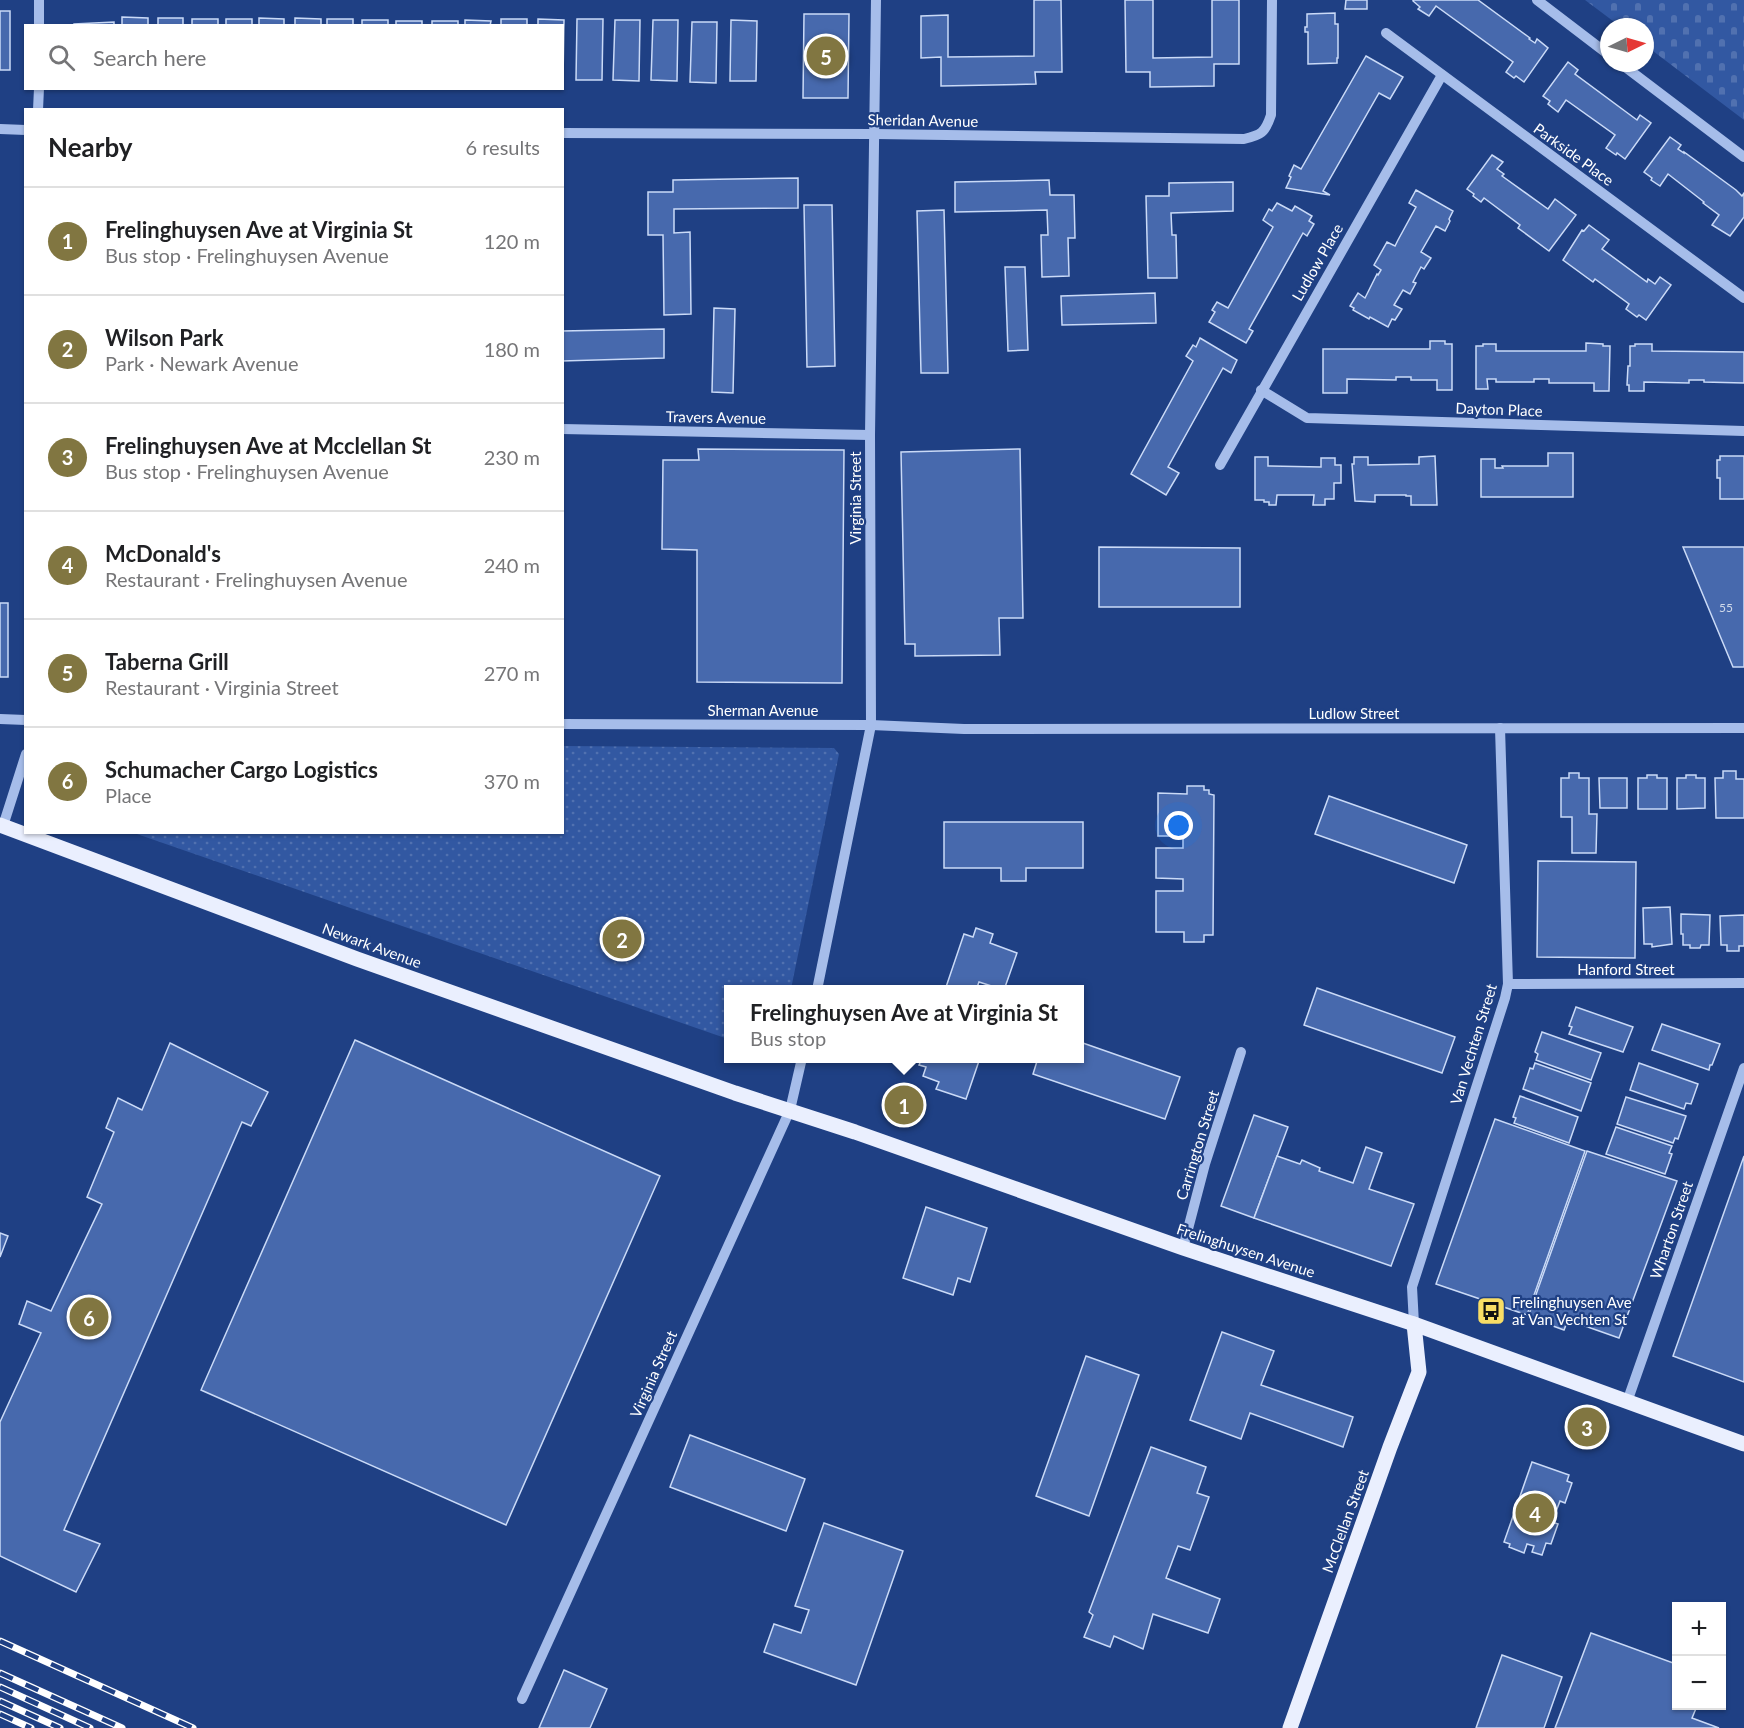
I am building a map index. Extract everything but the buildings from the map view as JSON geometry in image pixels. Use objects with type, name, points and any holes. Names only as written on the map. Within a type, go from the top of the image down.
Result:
[{"type":"main road","name":"Newark Avenue","points":[[2,826],[357,959],[735,1093]]},
{"type":"main road","name":"Frelinghuysen Avenue","points":[[735,1093],[790,1110],[1182,1248],[1414,1324],[1744,1444]]},
{"type":"main road","name":"McClellan Street","points":[[1290,1728],[1419,1372],[1414,1324]]},
{"type":"street","points":[[39,0],[39,24]]},
{"type":"street","name":"Virginia Street","points":[[818,985],[871,725],[870,435],[876,0]]},
{"type":"street","name":"Sheridan Avenue","points":[[564,133],[1244,139],[1259,135],[1267,127],[1271,115],[1272,0]]},
{"type":"street","points":[[1537,0],[1600,48]]},
{"type":"street","name":"Parkside Place","points":[[1386,33],[1744,298]]},
{"type":"street","points":[[1632,72],[1744,157]]},
{"type":"street","name":"Ludlow Place","points":[[1220,465],[1442,75]]},
{"type":"street","points":[[39,90],[39,108]]},
{"type":"street","points":[[0,129],[24,130]]},
{"type":"street","name":"Dayton Place","points":[[1262,390],[1307,418],[1744,431]]},
{"type":"street","name":"Travers Avenue","points":[[564,429],[870,435]]},
{"type":"street","points":[[0,719],[24,720]]},
{"type":"street","name":"Sherman Avenue","points":[[564,724],[871,725],[964,729]]},
{"type":"street","name":"Van Vechten Street","points":[[1414,1324],[1412,1287],[1508,984],[1500,728]]},
{"type":"street","name":"Ludlow Street","points":[[964,729],[1744,728]]},
{"type":"street","points":[[2,826],[24,760]]},
{"type":"street","name":"Hanford Street","points":[[1508,984],[1744,983]]},
{"type":"street","name":"Carrington Street","points":[[1182,1248],[1205,1164],[1241,1052]]},
{"type":"street","name":"Virginia Street","points":[[522,1699],[790,1110],[801,1063]]},
{"type":"street","name":"Wharton Street","points":[[1627,1402],[1744,1068]]},
{"type":"green space","points":[[1585,0],[1744,0],[1744,120],[1654,52],[1654,18],[1609,18]]},
{"type":"green space","points":[[564,746],[834,748],[839,754],[792,985],[724,985],[724,1038],[137,834],[564,834]]},
{"type":"railway","points":[[0,1641],[193,1728]]},
{"type":"railway","points":[[0,1673],[122,1728]]},
{"type":"railway","points":[[0,1687],[90,1728]]},
{"type":"railway","points":[[0,1701],[60,1728]]},
{"type":"railway","points":[[0,1714],[31,1728]]},
{"type":"place","name":"Taberna Grill","points":[[826,56]]},
{"type":"place","name":"Wilson Park","points":[[622,939]]},
{"type":"place","name":"Frelinghuysen Ave at Virginia St","points":[[904,1105]]},
{"type":"place","name":"Frelinghuysen Ave at Van Vechten St","points":[[1491,1311]]},
{"type":"place","name":"Schumacher Cargo Logistics","points":[[89,1317]]},
{"type":"place","name":"Frelinghuysen Ave at Mcclellan St","points":[[1587,1427]]},
{"type":"place","name":"McDonald's","points":[[1535,1513]]}]
